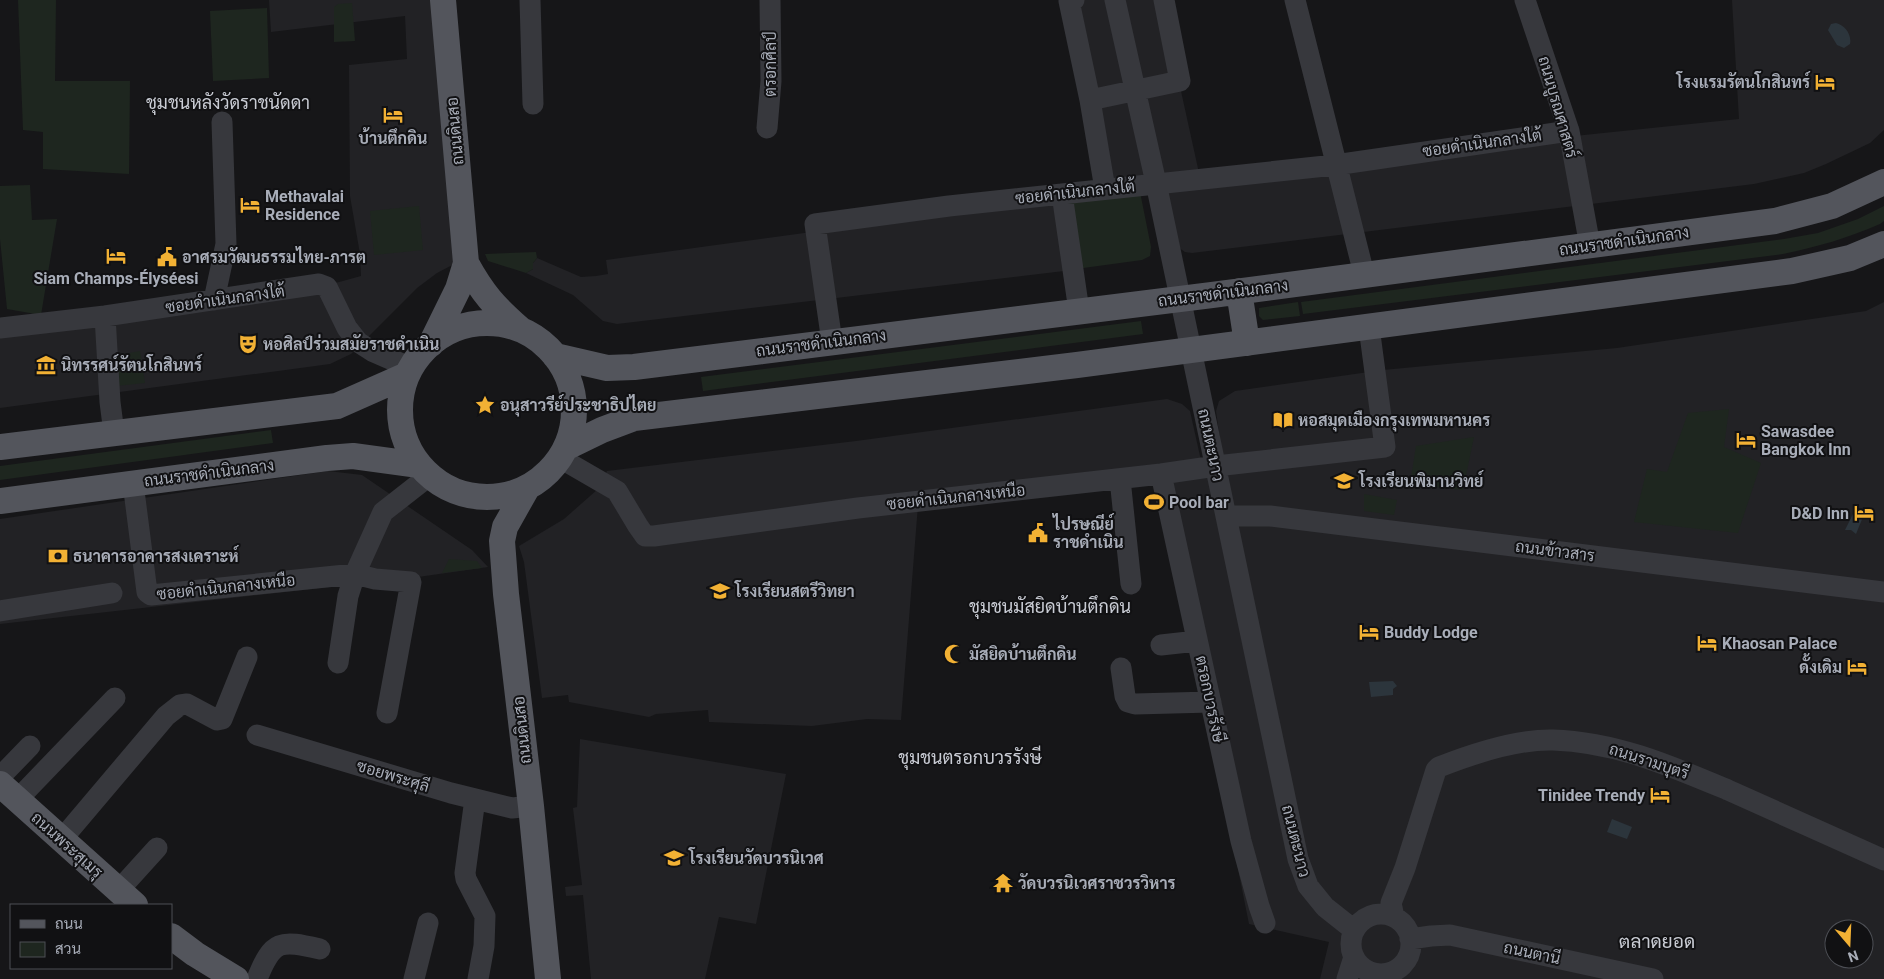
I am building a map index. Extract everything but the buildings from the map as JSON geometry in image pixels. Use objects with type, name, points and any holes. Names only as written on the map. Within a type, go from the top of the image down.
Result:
[{"type":"main road","name":"ถนนดินสอ","points":[[431,344],[458,289],[466,262],[443,0]]},
{"type":"main road","name":"ถนนราชดำเนินกลาง","points":[[555,356],[607,368],[625,368],[1590,246],[1775,221],[1832,206],[1884,182]]},
{"type":"main road","points":[[564,452],[602,430],[634,418],[852,393],[1247,343],[1792,271],[1850,258],[1884,244]]},
{"type":"main road","name":"ถนนดินสอ","points":[[466,262],[482,292],[522,330]]},
{"type":"main road","points":[[1239,291],[1247,343]]},
{"type":"main road","points":[[483,324],[503,325],[522,330],[540,341],[555,356],[565,371],[572,390],[574,415],[572,432],[564,452],[545,476],[527,488],[499,496],[470,496],[447,488],[424,470],[406,442],[402,426],[400,400],[409,372],[420,355],[431,344],[457,329],[483,324]]},
{"type":"main road","points":[[0,447],[337,406],[409,372]]},
{"type":"main road","name":"ถนนราชดำเนินกลาง","points":[[0,501],[344,456],[353,456],[424,470]]},
{"type":"main road","name":"ถนนดินสอ","points":[[527,488],[505,527],[502,541],[506,594],[531,806],[548,979]]},
{"type":"main road","name":"ถนนพระสุเมรุ","points":[[9,792],[126,898]]},
{"type":"main road","points":[[172,937],[195,954],[236,979]]},
{"type":"street","points":[[530,0],[533,104]]},
{"type":"street","name":"ตรอกศิลป์","points":[[767,128],[771,81],[770,0]]},
{"type":"street","points":[[1074,0],[1069,1],[1090,100],[1105,189]]},
{"type":"street","name":"ถนนตะนาว","points":[[1115,0],[1156,183],[1298,859],[1308,886],[1325,907],[1354,930]]},
{"type":"street","points":[[1090,100],[1180,81],[1164,0]]},
{"type":"street","points":[[1295,0],[1335,165],[1364,274]]},
{"type":"street","name":"ถนนบูรณศาสตร์","points":[[1525,0],[1569,131],[1590,246]]},
{"type":"street","points":[[214,300],[226,244],[222,122]]},
{"type":"street","name":"ซอยดำเนินกลางใต้","points":[[832,342],[815,224],[949,206],[1335,165],[1569,131]]},
{"type":"street","points":[[1062,194],[1079,311]]},
{"type":"street","name":"ซอยดำเนินกลางใต้","points":[[0,328],[105,316],[320,284],[327,287],[347,328],[358,342],[409,372]]},
{"type":"street","points":[[105,316],[110,402],[114,433]]},
{"type":"street","name":"ซอยดำเนินกลางเหนือ","points":[[564,452],[617,491],[646,536],[877,506],[1120,479],[1385,446],[1368,327]]},
{"type":"street","points":[[338,663],[348,596],[355,574],[383,512],[424,470]]},
{"type":"street","name":"ตรอกบวรรังษี","points":[[1161,474],[1241,841],[1265,923]]},
{"type":"street","points":[[1120,479],[1131,584]]},
{"type":"street","name":"ซอยดำเนินกลางเหนือ","points":[[133,483],[148,595],[355,574]]},
{"type":"street","name":"ถนนข้าวสาร","points":[[1226,516],[1270,516],[1884,592]]},
{"type":"street","points":[[355,574],[374,579],[411,582],[387,713]]},
{"type":"street","points":[[0,611],[112,593]]},
{"type":"street","points":[[1161,645],[1197,641]]},
{"type":"street","points":[[62,839],[166,716],[176,708],[187,704],[217,720],[222,719],[247,656]]},
{"type":"street","points":[[1121,668],[1125,696],[1128,702],[1135,704],[1211,702]]},
{"type":"street","points":[[9,792],[115,698]]},
{"type":"street","name":"ซอยพระศุลี","points":[[257,735],[475,799],[512,808],[531,806]]},
{"type":"street","name":"ถนนรามบุตรี","points":[[1394,917],[1391,903],[1436,770],[1439,766],[1488,750],[1530,742],[1572,742],[1630,751],[1686,772],[1798,820],[1884,860]]},
{"type":"street","points":[[0,777],[30,746]]},
{"type":"street","points":[[475,799],[465,873],[466,879],[485,916],[484,946],[478,979]]},
{"type":"street","points":[[126,898],[158,848]]},
{"type":"street","points":[[1378,914],[1394,917],[1402,923],[1410,939],[1407,956],[1398,974],[1382,974],[1362,967],[1354,957],[1351,942],[1354,930],[1369,916],[1378,914]]},
{"type":"street","points":[[414,979],[428,923]]},
{"type":"street","name":"ถนนตานี","points":[[1410,939],[1450,936],[1653,979]]},
{"type":"street","points":[[257,979],[264,960],[272,950],[281,944],[291,942],[320,949]]},
{"type":"street","points":[[1347,979],[1354,957]]},
{"type":"shaded area","points":[[269,0],[439,0],[460,261],[437,273],[417,288],[351,354],[330,364],[0,408],[0,333],[321,287],[361,276],[360,254],[350,196],[349,65],[407,59],[405,16],[271,32]]},
{"type":"shaded area","points":[[1066,0],[1161,0],[1199,173],[1107,186]]},
{"type":"shaded area","points":[[1732,0],[1884,0],[1884,130],[1870,143],[1826,164],[1804,173],[1754,184],[1192,253],[1185,252],[1178,247],[1164,186],[1584,135],[1739,119]]},
{"type":"shaded area","points":[[1836,23],[1845,28],[1850,37],[1850,44],[1844,48],[1837,45],[1828,30],[1831,24]]},
{"type":"shaded area","points":[[1056,202],[1064,271],[617,324],[603,321],[573,295],[526,273],[533,269],[533,263],[537,258],[581,277],[596,276],[608,274],[606,260],[987,208]]},
{"type":"shaded area","points":[[1884,302],[1884,979],[1320,979],[1329,942],[1249,924],[1160,480],[918,505],[901,720],[867,719],[812,726],[709,722],[708,710],[656,714],[649,717],[569,702],[568,695],[542,698],[524,562],[519,546],[564,519],[598,489],[607,471],[856,441],[1167,399],[1182,404],[1190,411],[1202,465],[1223,462],[1216,411],[1219,401],[1235,391],[1383,370],[1617,348],[1866,311]]},
{"type":"shaded area","points":[[328,471],[362,475],[472,550],[488,567],[411,578],[0,624],[0,519]]},
{"type":"shaded area","points":[[1856,508],[1865,512],[1856,534],[1851,530],[1845,530]]},
{"type":"shaded area","points":[[1393,681],[1397,686],[1393,689],[1393,695],[1371,697],[1369,682]]},
{"type":"shaded area","name":"โรงเรียนวัดบวรนิเวศ","points":[[580,739],[786,774],[756,924],[719,917],[705,979],[591,979],[583,895],[566,896],[565,887],[582,885],[573,808],[577,807]]},
{"type":"shaded area","points":[[1612,819],[1632,827],[1627,839],[1607,832]]},
{"type":"green space","points":[[18,0],[56,0],[55,81],[130,81],[129,174],[43,169],[43,132],[23,130]]},
{"type":"green space","points":[[352,3],[355,41],[334,42],[334,7],[338,4]]},
{"type":"green space","points":[[267,8],[269,78],[213,81],[210,11]]},
{"type":"green space","points":[[30,185],[32,220],[57,219],[41,315],[7,309],[0,239],[0,186]]},
{"type":"green space","points":[[1140,192],[1151,247],[1150,256],[1142,260],[1076,269],[1067,202]]},
{"type":"green space","points":[[419,206],[423,250],[374,255],[370,211]]},
{"type":"green space","points":[[1884,206],[1884,221],[1880,224],[1832,242],[1783,254],[1303,314],[1301,302],[1818,233],[1858,219]]},
{"type":"green space","points":[[536,252],[537,258],[533,263],[533,269],[526,273],[488,261],[485,254]]},
{"type":"green space","points":[[1298,302],[1300,316],[1263,320],[1259,316],[1259,308]]},
{"type":"green space","points":[[1141,321],[1143,334],[703,391],[701,377]]},
{"type":"green space","points":[[140,351],[145,383],[116,386],[113,356]]},
{"type":"green space","points":[[1729,409],[1724,447],[1761,463],[1738,533],[1634,522],[1647,469],[1667,472],[1688,413]]},
{"type":"green space","points":[[271,430],[273,443],[0,480],[0,466]]},
{"type":"green space","points":[[1474,437],[1463,490],[1410,484],[1416,446]]},
{"type":"green space","points":[[1364,494],[1397,500],[1394,515],[1364,511]]},
{"type":"green space","points":[[449,559],[477,561],[482,568],[442,573]]},
{"type":"place","name":"โรงแรมรัตนโกสินทร์","points":[[1825,82]]},
{"type":"place","name":"บ้านตึกดิน","points":[[393,115]]},
{"type":"place","name":"Methavalai Residence","points":[[250,205]]},
{"type":"place","name":"Siam Champs-Élyséesi","points":[[116,256]]},
{"type":"place","name":"อาศรมวัฒนธรรมไทย-ภารต","points":[[167,257]]},
{"type":"place","name":"หอศิลป์ร่วมสมัยราชดำเนิน","points":[[248,344]]},
{"type":"place","name":"นิทรรศน์รัตนโกสินทร์","points":[[46,365]]},
{"type":"place","name":"อนุสาวรีย์ประชาธิปไตย","points":[[485,405]]},
{"type":"place","name":"หอสมุดเมืองกรุงเทพมหานคร","points":[[1283,420]]},
{"type":"place","name":"Sawasdee Bangkok Inn","points":[[1746,440]]},
{"type":"place","name":"โรงเรียนพิมานวิทย์","points":[[1344,481]]},
{"type":"place","name":"Pool bar","points":[[1154,502]]},
{"type":"place","name":"D&D Inn","points":[[1864,513]]},
{"type":"place","name":"ไปรษณีย์ ราชดำเนิน","points":[[1038,533]]},
{"type":"place","name":"ธนาคารอาคารสงเคราะห์","points":[[58,556]]},
{"type":"place","name":"โรงเรียนสตรีวิทยา","points":[[720,591]]},
{"type":"place","name":"Buddy Lodge","points":[[1369,632]]},
{"type":"place","name":"Khaosan Palace","points":[[1707,643]]},
{"type":"place","name":"มัสยิดบ้านตึกดิน","points":[[954,654]]},
{"type":"place","name":"ดั้งเดิม","points":[[1857,667]]},
{"type":"place","name":"Tinidee Trendy","points":[[1660,795]]},
{"type":"place","name":"โรงเรียนวัดบวรนิเวศ","points":[[674,858]]},
{"type":"place","name":"วัดบวรนิเวศราชวรวิหาร","points":[[1003,883]]},
{"type":"district","name":"ชุมชนหลังวัดราชนัดดา","points":[[228,102]]},
{"type":"district","name":"ชุมชนมัสยิดบ้านตึกดิน","points":[[1050,606]]},
{"type":"district","name":"ชุมชนตรอกบวรรังษี","points":[[970,757]]},
{"type":"district","name":"ตลาดยอด","points":[[1657,941]]}]
